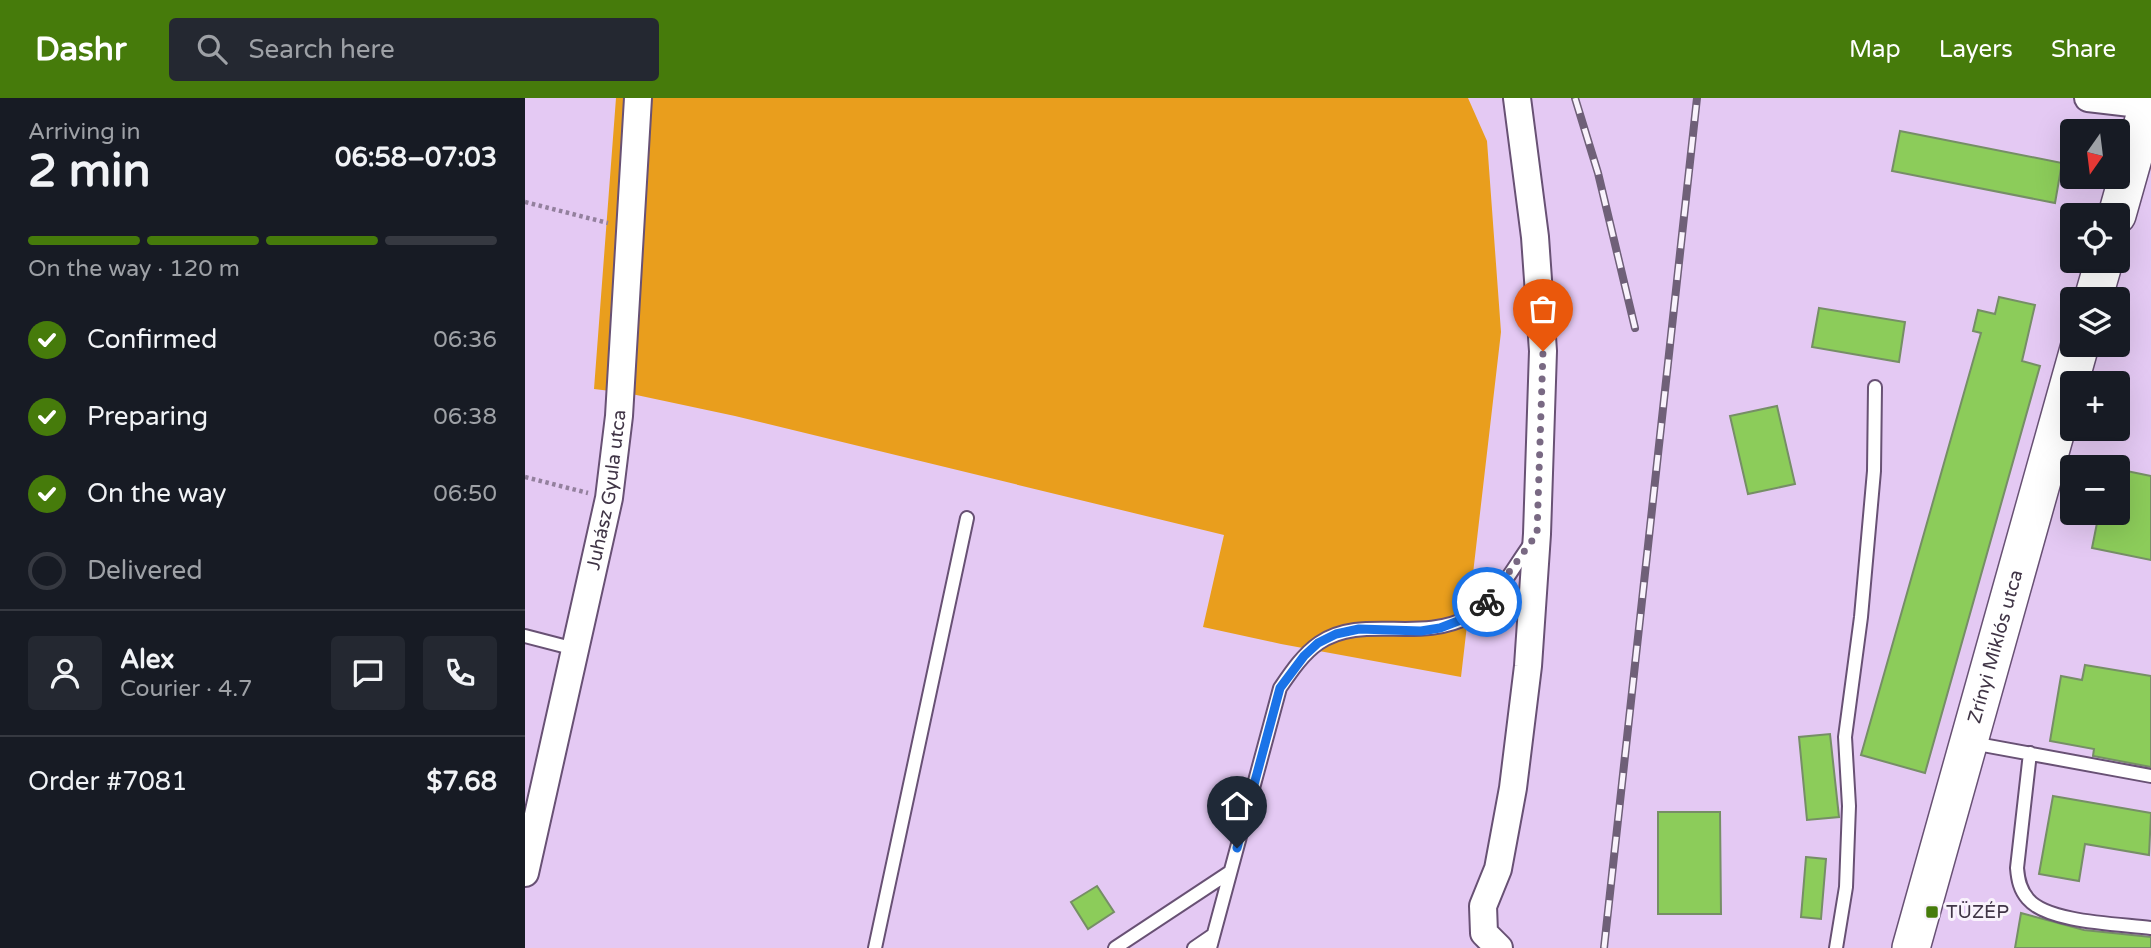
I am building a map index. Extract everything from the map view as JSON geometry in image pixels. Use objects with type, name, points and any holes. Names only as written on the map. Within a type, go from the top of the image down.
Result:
[{"type":"main road","points":[[2121,203],[2147,121]]},
{"type":"main road","name":"Zrínyi Miklós utca","points":[[1911,948],[2077,357]]},
{"type":"street","name":"Juhász Gyula utca","points":[[525,873],[609,498],[619,416],[638,98]]},
{"type":"street","points":[[1499,948],[1484,933],[1483,906],[1497,869],[1513,788],[1528,666],[1537,534],[1543,351],[1535,237],[1517,98]]},
{"type":"street","points":[[2088,98],[2147,121]]},
{"type":"lane","points":[[1836,948],[1846,887],[1849,806],[1845,737],[1861,617],[1874,471],[1875,387]]},
{"type":"lane","points":[[875,948],[967,517]]},
{"type":"lane","points":[[1194,948],[1212,942],[1280,688],[1304,656],[1318,643],[1336,634],[1359,629],[1421,631],[1440,628],[1471,616],[1495,595],[1537,534]]},
{"type":"lane","points":[[525,636],[575,649]]},
{"type":"lane","points":[[1968,742],[2151,776]]},
{"type":"lane","points":[[2030,753],[2017,868],[2019,886],[2029,902],[2062,916],[2151,928]]},
{"type":"lane","points":[[1115,948],[1230,872]]},
{"type":"path","points":[[525,202],[630,228]]},
{"type":"path","points":[[525,477],[609,498]]},
{"type":"shaded area","points":[[616,98],[1468,98],[1487,141],[1501,332],[1461,677],[1203,627],[1224,535],[735,416],[627,393],[594,389]]},
{"type":"building","points":[[1900,131],[2060,163],[2055,203],[1892,171]]},
{"type":"building","points":[[1999,297],[2035,305],[2022,361],[2040,366],[1925,773],[1861,755],[1981,333],[1973,331],[1978,310],[1995,314]]},
{"type":"building","points":[[1819,308],[1905,322],[1899,362],[1812,347]]},
{"type":"building","points":[[1777,406],[1795,484],[1748,494],[1730,416]]},
{"type":"building","points":[[2130,472],[2151,476],[2151,560],[2092,548],[2097,525],[2130,525]]},
{"type":"building","points":[[2085,665],[2151,676],[2151,767],[2093,756],[2094,749],[2050,741],[2061,676],[2082,680]]},
{"type":"building","points":[[1830,734],[1839,817],[1807,820],[1799,737]]},
{"type":"building","points":[[2053,796],[2151,813],[2149,855],[2085,844],[2079,881],[2039,874]]},
{"type":"building","points":[[1658,812],[1720,812],[1721,914],[1658,914]]},
{"type":"building","points":[[1806,857],[1826,859],[1821,919],[1801,917]]},
{"type":"building","points":[[1097,886],[1114,912],[1088,929],[1071,902]]},
{"type":"building","points":[[2021,913],[2084,930],[2151,937],[2151,948],[2015,948]]},
{"type":"railway","points":[[1575,98],[1598,173],[1635,328]]},
{"type":"railway","points":[[1604,948],[1697,98]]},
{"type":"way so far","points":[[1487,602],[1495,595],[1537,534],[1543,351]]},
{"type":"place","name":"TÜZÉP","points":[[1932,912]]},
{"type":"route","points":[[1237,848],[1280,688],[1304,656],[1318,643],[1336,634],[1359,629],[1421,631],[1440,628],[1471,616],[1487,602]]}]
